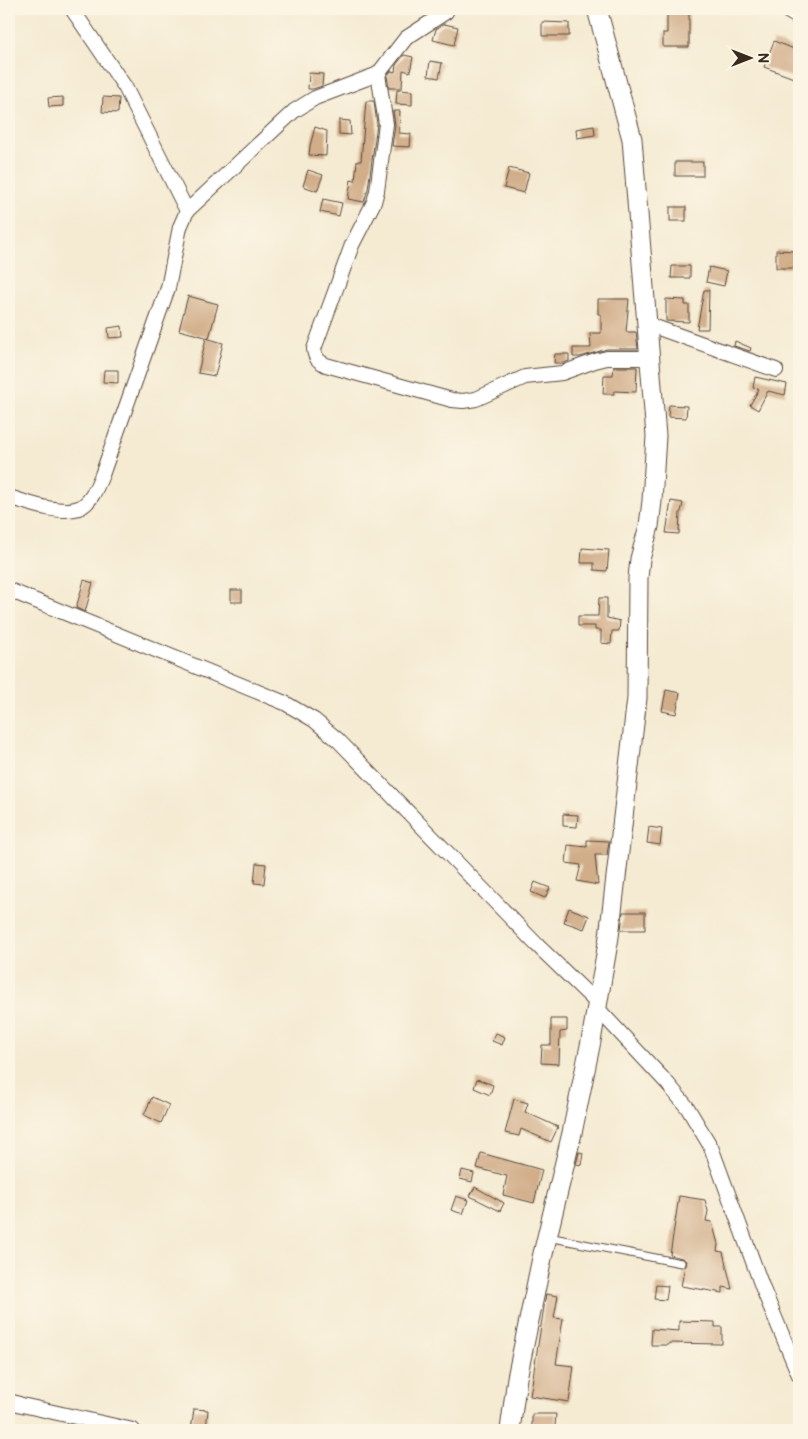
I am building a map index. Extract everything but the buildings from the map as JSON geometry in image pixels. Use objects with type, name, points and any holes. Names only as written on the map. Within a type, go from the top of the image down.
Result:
[{"type":"street","points":[[72,9],[125,87],[187,211]]},
{"type":"street","points":[[9,497],[40,506],[70,510],[82,506],[93,494],[102,475],[168,288],[180,227],[187,211],[294,111],[315,98],[378,74],[406,38],[448,9]]},
{"type":"street","points":[[510,1430],[517,1378],[542,1258],[572,1133],[608,937],[637,698],[638,578],[652,501],[656,436],[632,139],[597,9]]},
{"type":"street","points":[[789,9],[799,15]]},
{"type":"street","points":[[378,74],[386,124],[377,191],[374,202],[352,245],[314,349],[315,356],[319,362],[434,395],[463,401],[476,399],[525,377],[562,373],[595,361],[614,357],[650,358]]},
{"type":"street","points":[[647,324],[776,370]]},
{"type":"street","points":[[9,590],[285,703],[314,720],[338,740],[596,1005],[687,1107],[711,1147],[763,1289],[799,1375]]},
{"type":"street","points":[[9,1401],[133,1430]]},
{"type":"lane","points":[[548,1237],[681,1263]]}]
